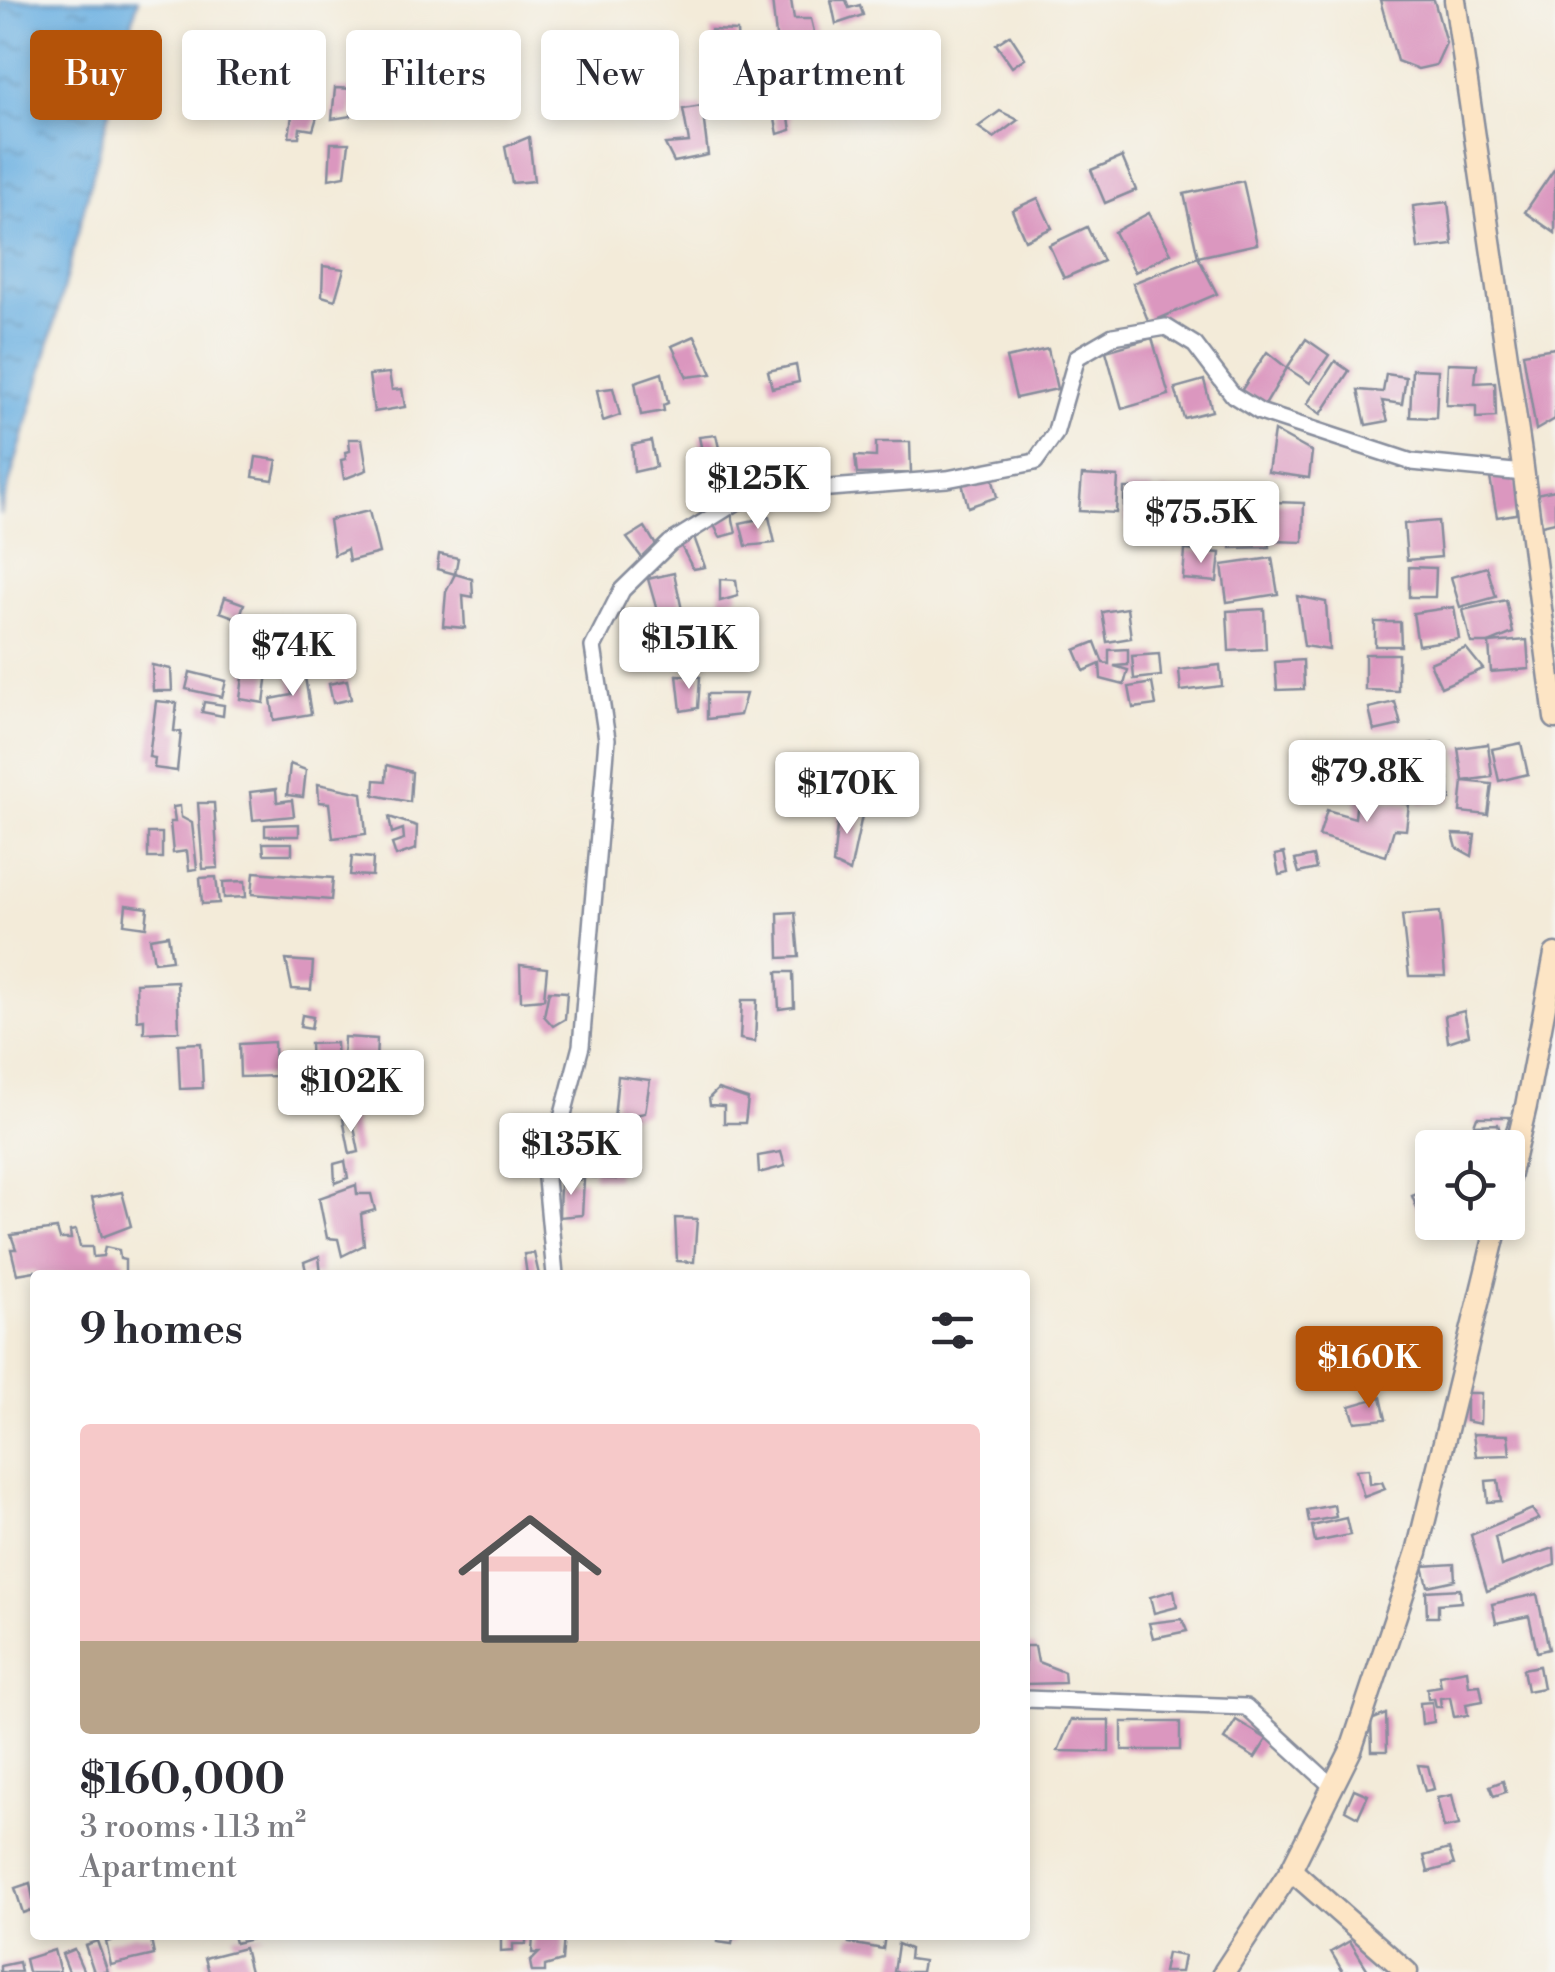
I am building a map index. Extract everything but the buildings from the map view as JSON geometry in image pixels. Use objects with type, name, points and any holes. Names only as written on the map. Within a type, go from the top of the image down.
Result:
[{"type":"street","points":[[1455,0],[1524,473],[1555,718]]},
{"type":"street","points":[[555,1270],[546,1178],[581,1046],[607,739],[592,647],[622,590],[670,543],[738,501],[817,489],[947,480],[1035,462],[1055,434],[1077,357],[1112,336],[1166,327],[1195,344],[1233,396],[1260,412],[1412,462],[1524,473]]},
{"type":"street","points":[[1520,1130],[1555,954]]},
{"type":"street","points":[[1224,1972],[1290,1870],[1351,1750],[1416,1552],[1494,1240]]},
{"type":"street","points":[[1030,1699],[1246,1707],[1333,1787]]},
{"type":"street","points":[[1290,1870],[1407,1972]]},
{"type":"water","points":[[0,0],[138,0],[130,30],[30,30],[30,120],[107,120],[0,515]]}]
